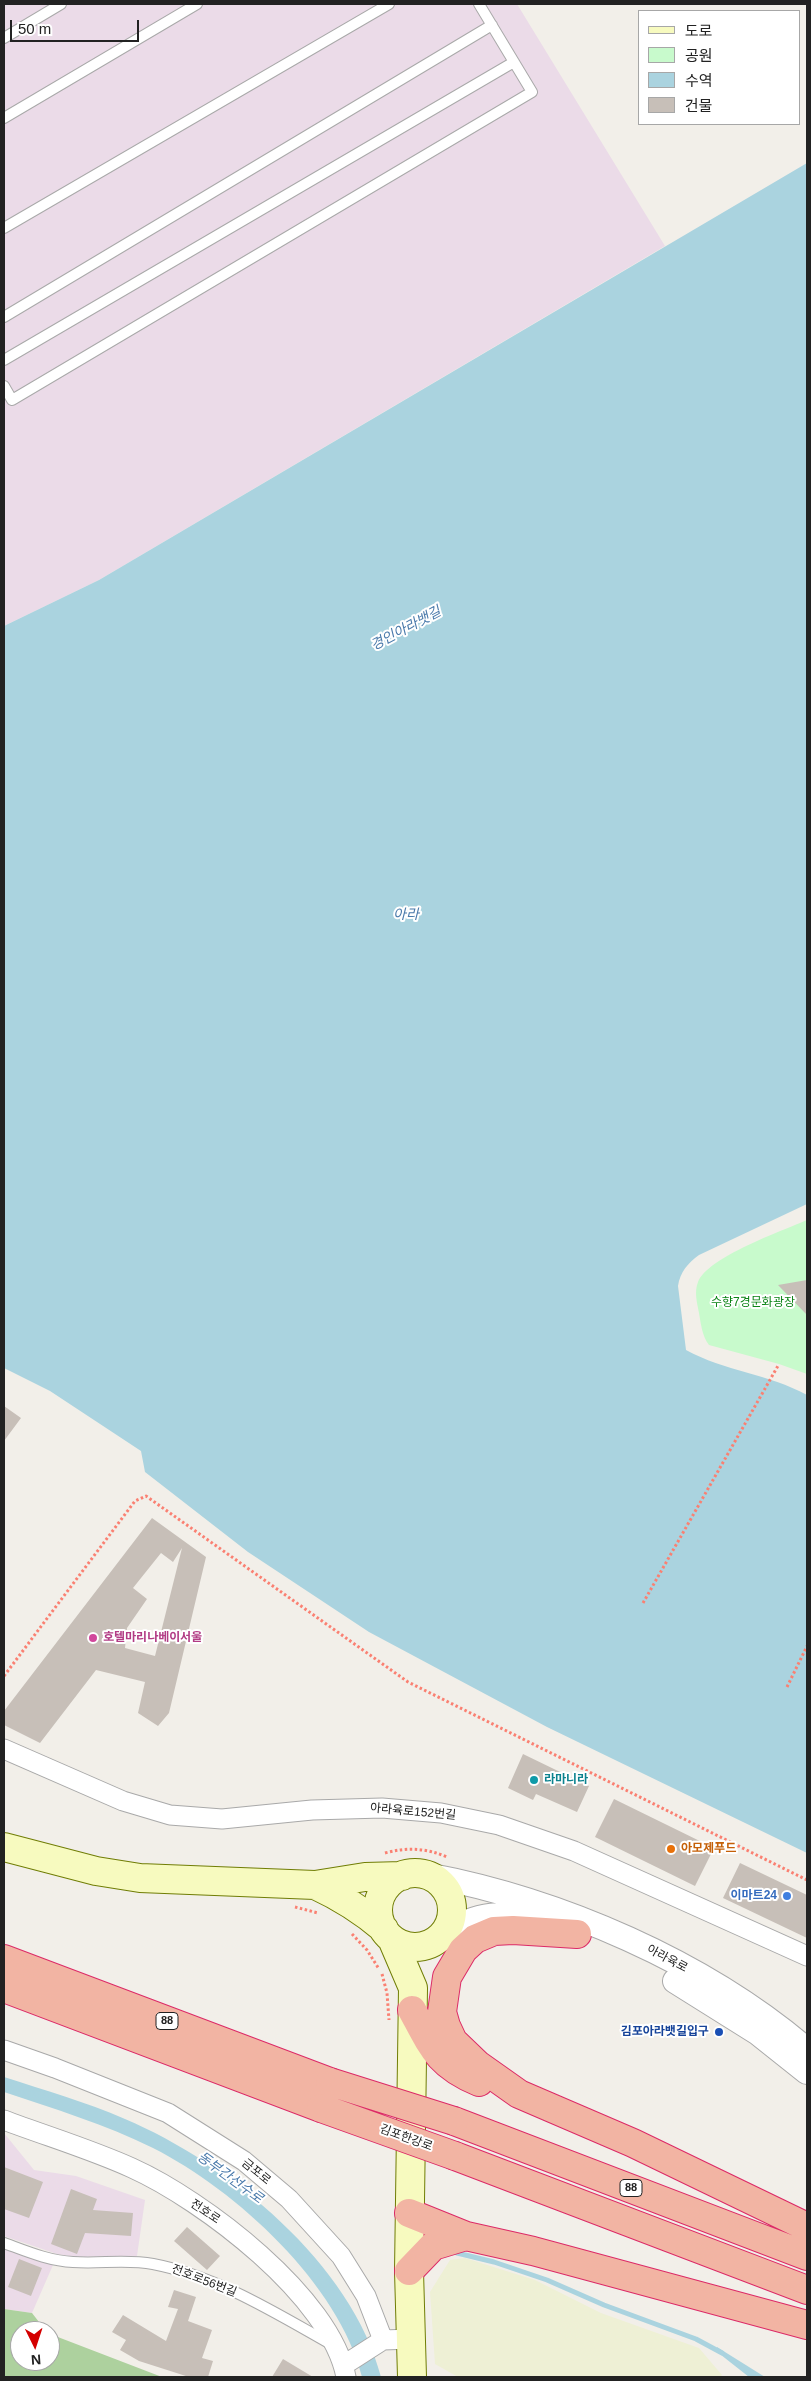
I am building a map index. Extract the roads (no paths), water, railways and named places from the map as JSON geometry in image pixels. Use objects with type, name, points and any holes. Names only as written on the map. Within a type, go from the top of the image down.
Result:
[{"type":"highway","points":[[519,2094],[478,2065],[453,2041],[442,2012],[446,1977],[463,1950],[475,1939],[494,1931],[536,1931],[577,1934]]},
{"type":"highway","name":"88","points":[[4,1959],[330,2082],[454,2121],[807,2256]]},
{"type":"highway","name":"김포한강로","points":[[4,1988],[321,2108],[455,2156],[807,2290]]},
{"type":"highway","points":[[412,1999],[430,2043],[441,2058],[458,2073],[493,2087],[519,2094],[633,2143],[807,2227]]},
{"type":"highway","points":[[409,2213],[466,2236],[533,2251],[807,2325]]},
{"type":"highway","points":[[409,2271],[433,2246],[466,2236]]},
{"type":"main road","points":[[4,1847],[96,1871],[140,1878],[315,1885],[365,1877],[414,1876],[438,1881],[446,1890],[451,1901],[451,1917],[441,1936],[423,1962],[412,1999],[409,2213],[412,2377]]},
{"type":"main road","points":[[412,1999],[388,1934],[379,1917],[379,1904],[383,1892],[391,1882],[414,1876]]},
{"type":"main road","points":[[315,1885],[360,1908],[403,1945],[415,1947],[441,1936]]},
{"type":"street","name":"아라육로152번길","points":[[4,1749],[123,1801],[170,1815],[222,1819],[312,1810],[382,1808],[440,1813],[499,1825],[574,1851],[807,1956]]},
{"type":"street","name":"아라육로","points":[[414,1876],[512,1895],[603,1929],[675,1963],[752,2007],[807,2050]]},
{"type":"street","name":"아라육로","points":[[441,1936],[467,1920],[484,1915],[517,1915],[577,1934],[625,1955],[701,1996],[758,2033],[807,2072]]},
{"type":"street","name":"금포로","points":[[4,2050],[168,2113],[244,2161],[289,2199],[341,2256],[366,2296],[379,2341]]},
{"type":"street","name":"전호로","points":[[4,2120],[132,2168],[176,2192],[218,2220],[252,2248],[299,2294],[316,2316],[347,2368]]},
{"type":"street","points":[[347,2368],[379,2341],[412,2339]]},
{"type":"lane","points":[[4,38],[62,4]]},
{"type":"lane","points":[[4,118],[197,4]]},
{"type":"lane","points":[[4,228],[389,4]]},
{"type":"lane","points":[[4,386],[12,400],[532,92],[479,4]]},
{"type":"lane","points":[[4,318],[492,25]]},
{"type":"lane","points":[[4,360],[514,62]]},
{"type":"lane","name":"전호로56번길","points":[[4,2243],[53,2260],[81,2263],[137,2262],[176,2269],[226,2288],[335,2346]]},
{"type":"water","name":"아라","points":[[807,163],[807,1204],[699,1255],[685,1268],[678,1286],[686,1350],[716,1363],[777,1382],[807,1395],[807,1853],[547,1727],[369,1632],[248,1552],[145,1472],[141,1451],[50,1391],[4,1368],[4,626],[99,580]]},
{"type":"water","points":[[4,2077],[125,2119],[165,2138],[205,2162],[244,2190],[281,2222],[315,2257],[343,2295],[366,2335],[381,2377],[362,2377],[350,2342],[331,2308],[308,2275],[280,2243],[250,2214],[185,2166],[135,2139],[79,2117],[4,2092]]},
{"type":"water","points":[[717,2347],[765,2377],[749,2377],[716,2351]]},
{"type":"waterway","points":[[457,2253],[494,2262],[547,2280],[604,2305],[696,2339],[722,2353]]},
{"type":"place","name":"호텔마리나베이서울","points":[[93,1638]]},
{"type":"place","name":"라마니라","points":[[534,1780]]},
{"type":"place","name":"아모제푸드","points":[[671,1849]]},
{"type":"place","name":"이마트24","points":[[787,1896]]},
{"type":"place","name":"김포아라뱃길입구","points":[[719,2032]]},
{"type":"water label","name":"경인아라뱃길","points":[[406,629]]},
{"type":"water label","name":"동부간선수로","points":[[230,2178]]},
{"type":"park label","name":"수향7경문화광장","points":[[753,1303]]}]
